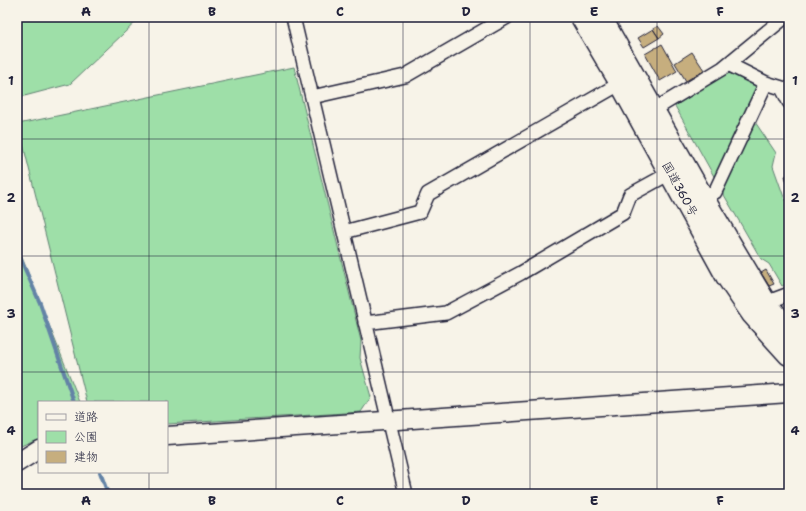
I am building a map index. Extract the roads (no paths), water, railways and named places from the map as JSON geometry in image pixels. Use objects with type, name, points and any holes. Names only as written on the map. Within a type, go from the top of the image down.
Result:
[{"type":"highway","name":"国道360号","points":[[582,17],[621,83],[647,114],[703,199],[765,302],[789,331]]},
{"type":"highway","name":"国道360号","points":[[600,17],[647,114],[670,172],[727,276],[753,314],[789,354]]},
{"type":"street","points":[[293,17],[406,494]]},
{"type":"street","points":[[312,97],[405,76],[507,17]]},
{"type":"street","points":[[647,114],[723,68],[785,17]]},
{"type":"street","points":[[728,64],[766,83],[785,89],[789,102]]},
{"type":"street","points":[[344,232],[420,212],[428,194],[621,83]]},
{"type":"street","points":[[703,199],[715,192],[766,83]]},
{"type":"street","points":[[365,323],[446,313],[520,273],[623,212],[630,195],[670,172]]},
{"type":"street","points":[[765,302],[789,294]]},
{"type":"street","points":[[168,436],[789,393]]},
{"type":"street","points":[[17,463],[38,450]]},
{"type":"waterway","points":[[17,251],[40,303],[74,401]]},
{"type":"waterway","points":[[100,473],[108,494]]}]
